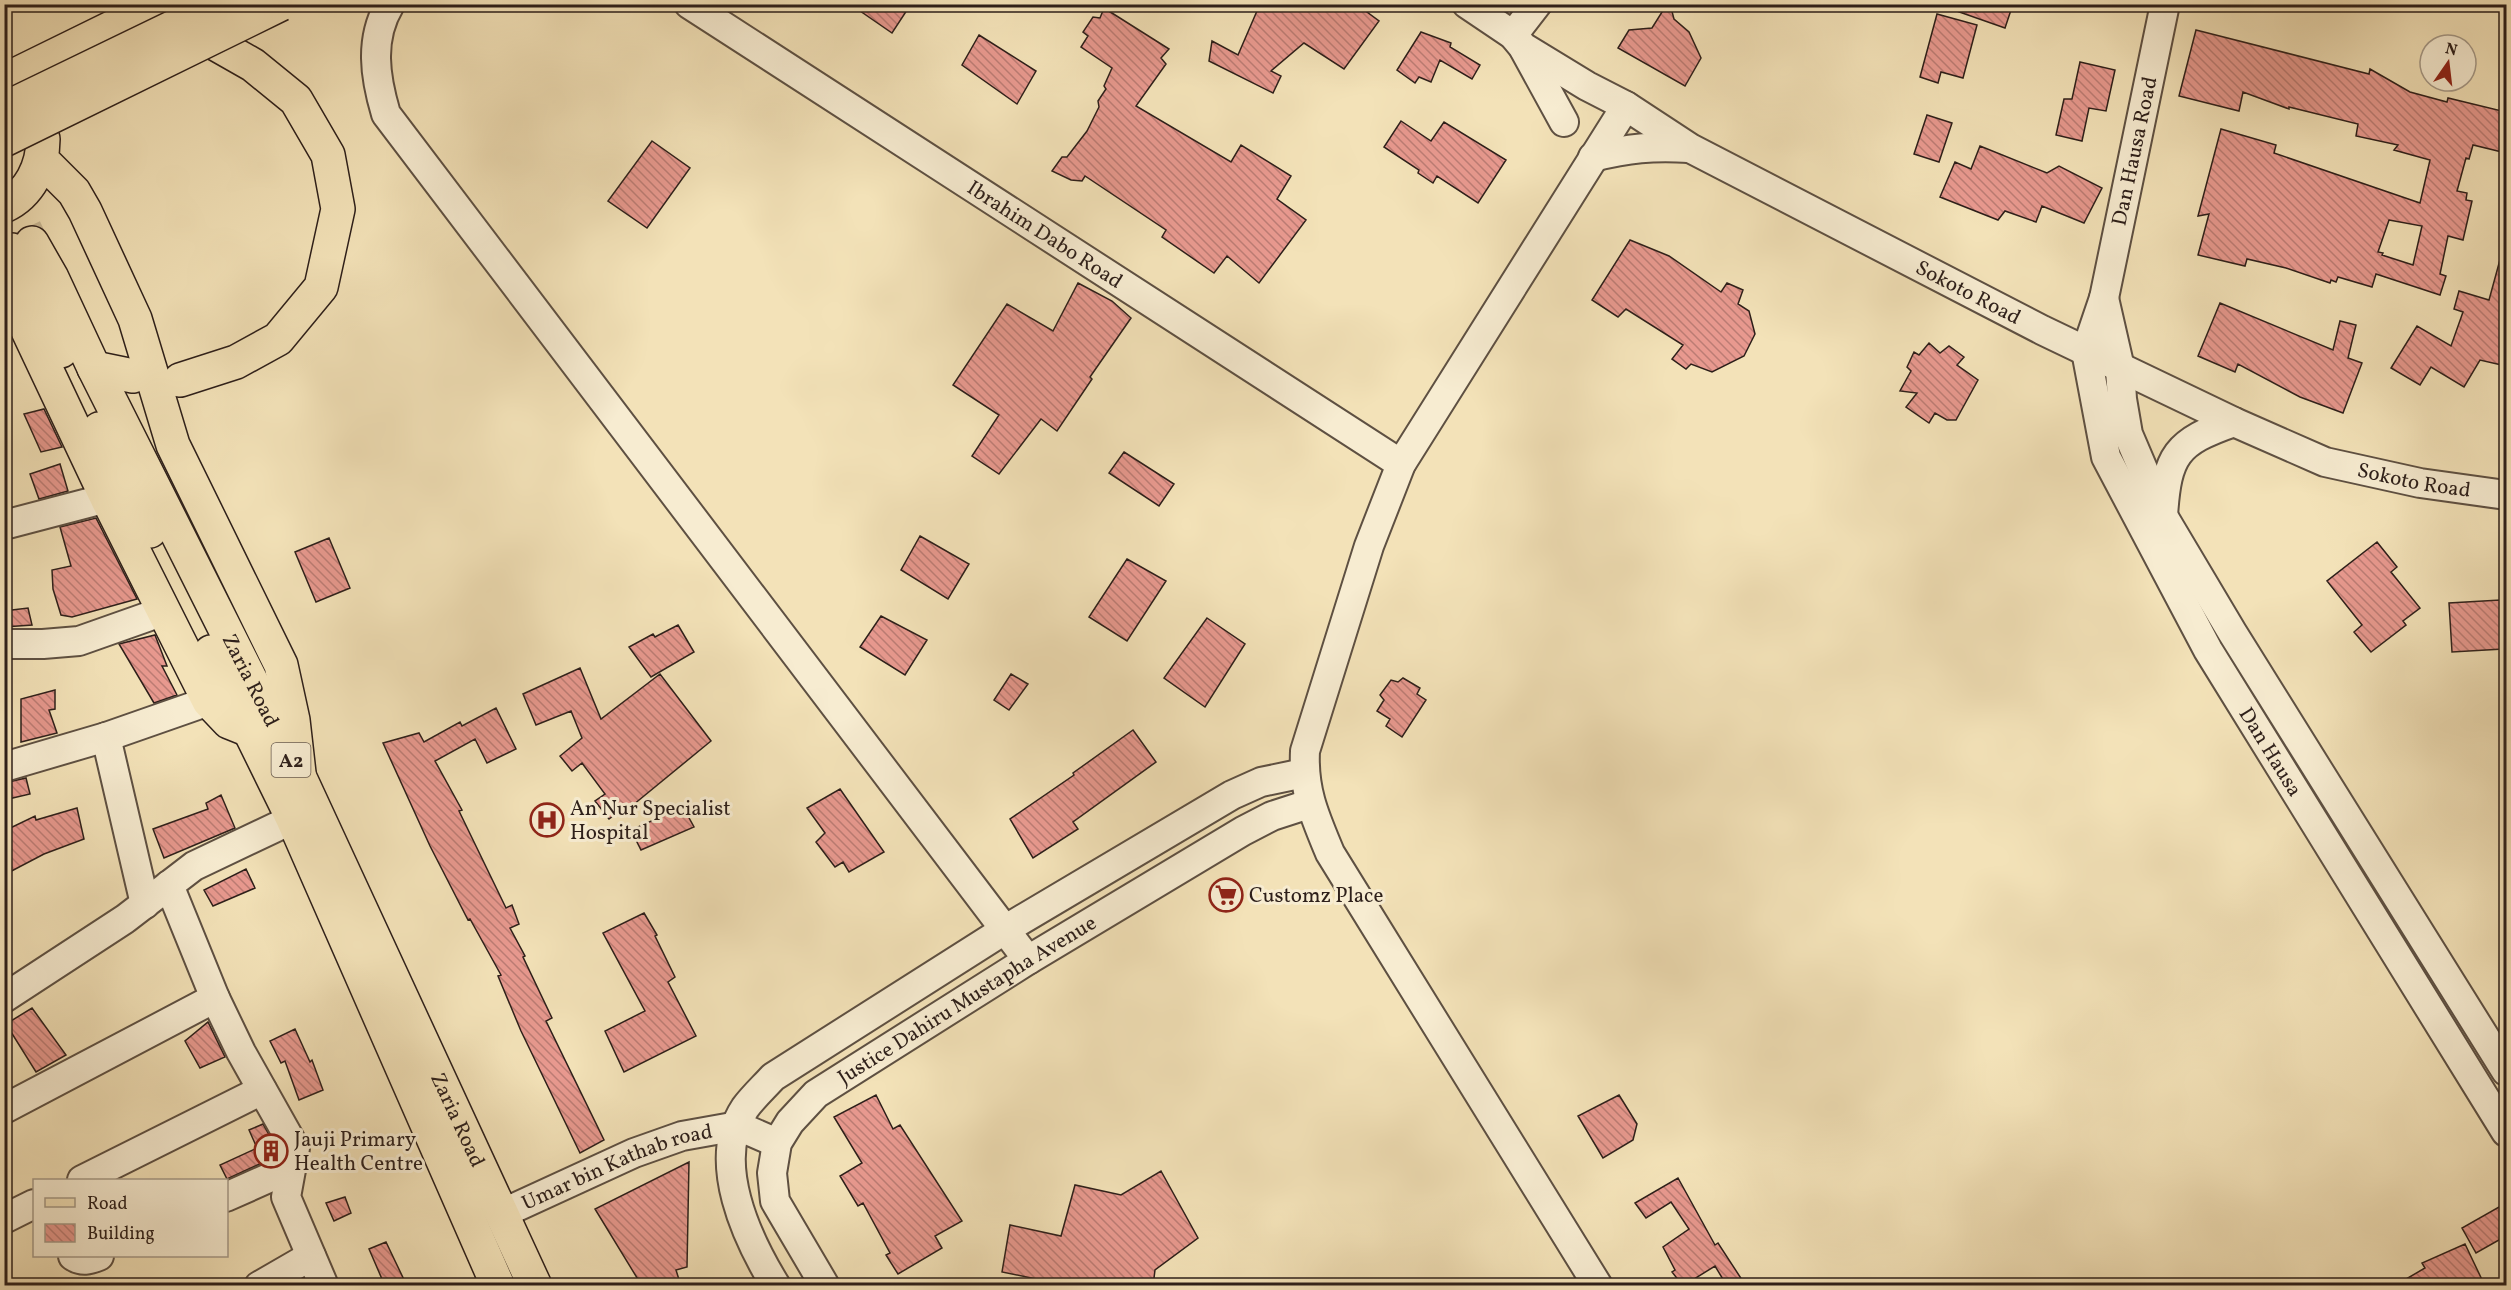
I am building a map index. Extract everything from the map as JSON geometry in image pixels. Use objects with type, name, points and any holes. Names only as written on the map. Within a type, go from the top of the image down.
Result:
[{"type":"main road","points":[[5,89],[221,4]]},
{"type":"main road","points":[[4,140],[281,4]]},
{"type":"main road","points":[[5,89],[153,7]]},
{"type":"main road","points":[[180,380],[236,362],[278,339],[321,287],[338,209],[328,155],[296,100],[254,65],[209,40]]},
{"type":"main road","points":[[4,206],[24,191],[35,176],[41,159],[43,140],[40,122],[33,105],[22,91],[5,89]]},
{"type":"main road","points":[[41,159],[74,192],[90,222],[135,319],[172,445],[281,665],[293,720],[300,778]]},
{"type":"main road","points":[[16,258],[107,498],[209,701],[229,722],[249,730]]},
{"type":"main road","name":"Zaria Road","points":[[16,258],[52,278],[94,368],[300,778],[535,1286]]},
{"type":"main road","name":"Zaria Road","points":[[16,258],[293,819],[498,1286]]},
{"type":"main road","points":[[94,368],[133,376]]},
{"type":"street","points":[[390,4],[382,18],[375,51],[378,87],[386,114],[1029,960]]},
{"type":"street","name":"Ibrahim Dabo Road","points":[[689,4],[1401,464]]},
{"type":"street","name":"Sokoto Road","points":[[1467,4],[1587,86],[1626,106],[1690,148],[2042,330],[2234,422],[2325,462],[2420,483],[2506,495]]},
{"type":"street","points":[[1537,4],[1518,41],[1564,122]]},
{"type":"street","name":"Dan Hausa Road","points":[[2086,351],[2104,298],[2165,4]]},
{"type":"street","points":[[1598,1286],[1330,853],[1309,804],[1304,773],[1305,751],[1312,728],[1370,546],[1401,464],[1626,106]]},
{"type":"street","points":[[1593,157],[1629,148],[1653,146],[1690,148]]},
{"type":"street","name":"Dan Hausa","points":[[2104,298],[2120,368],[2127,434],[2163,516],[2232,632],[2506,1071]]},
{"type":"street","points":[[2042,330],[2063,360],[2101,435]]},
{"type":"street","name":"Dan Hausa","points":[[2086,351],[2106,457],[2208,650],[2506,1132]]},
{"type":"street","points":[[2163,516],[2165,490],[2171,464],[2182,447],[2200,434],[2234,422]]},
{"type":"street","points":[[4,525],[107,498]]},
{"type":"street","points":[[4,644],[79,641],[164,611]]},
{"type":"street","points":[[4,767],[106,737],[209,701]]},
{"type":"street","points":[[106,737],[145,904]]},
{"type":"street","points":[[776,1286],[765,1268],[740,1212],[730,1170],[738,1126],[744,1109],[773,1077],[1006,929],[1232,795],[1261,782],[1304,773]]},
{"type":"street","name":"Justice Dahiru Mustapha Avenue","points":[[825,1286],[776,1201],[772,1173],[777,1143],[790,1122],[816,1094],[1029,960],[1243,831],[1272,816],[1309,804]]},
{"type":"street","points":[[4,998],[145,904],[194,866],[293,819]]},
{"type":"street","points":[[169,885],[215,998],[262,1090],[295,1148],[286,1197],[324,1286]]},
{"type":"street","points":[[4,1109],[215,998]]},
{"type":"street","points":[[84,1179],[262,1090]]},
{"type":"street","points":[[738,1126],[777,1143]]},
{"type":"street","name":"Umar bin Kathab road","points":[[501,1214],[634,1153],[682,1136],[738,1126]]},
{"type":"street","points":[[228,1196],[291,1168]]},
{"type":"street","points":[[4,1219],[33,1204]]},
{"type":"street","points":[[259,1286],[311,1256]]},
{"type":"street","points":[[75,1257],[88,1260],[96,1257]]},
{"type":"building","points":[[850,4],[911,4],[892,33]]},
{"type":"building","points":[[1260,4],[1356,4],[1379,21],[1344,69],[1304,43],[1271,71],[1281,76],[1273,93],[1209,61],[1212,41],[1238,55]]},
{"type":"building","points":[[1667,4],[1670,4],[1674,19],[1689,32],[1701,58],[1685,86],[1618,48],[1629,30],[1652,28]]},
{"type":"building","points":[[1945,4],[2013,4],[2005,28],[1945,7]]},
{"type":"building","points":[[1104,8],[1169,49],[1161,58],[1166,64],[1136,106],[1231,162],[1241,145],[1291,176],[1277,199],[1306,220],[1259,283],[1227,256],[1214,273],[1162,237],[1166,230],[1085,176],[1082,181],[1071,180],[1052,171],[1062,157],[1067,157],[1087,131],[1099,107],[1098,101],[1106,89],[1104,86],[1112,68],[1081,47],[1088,36],[1083,32],[1093,17],[1100,18]]},
{"type":"building","points":[[1937,14],[1977,25],[1963,78],[1941,72],[1938,83],[1920,77]]},
{"type":"building","points":[[2196,30],[2369,74],[2370,69],[2410,92],[2447,102],[2448,98],[2506,112],[2506,153],[2473,145],[2469,159],[2466,158],[2457,191],[2467,193],[2466,200],[2472,201],[2463,240],[2448,236],[2440,274],[2446,276],[2440,295],[2376,274],[2372,287],[2338,277],[2336,282],[2331,280],[2330,283],[2286,268],[2247,259],[2245,266],[2198,255],[2209,214],[2198,216],[2221,129],[2276,145],[2274,153],[2420,203],[2430,160],[2394,150],[2398,145],[2356,136],[2358,124],[2289,107],[2289,109],[2243,92],[2239,111],[2179,96]],"holes":[[[2389,220],[2422,226],[2413,265],[2378,252]]]},
{"type":"building","points":[[1421,32],[1451,43],[1450,47],[1480,65],[1472,79],[1440,60],[1431,82],[1419,77],[1415,83],[1397,70]]},
{"type":"building","points":[[979,35],[1036,71],[1017,104],[962,65]]},
{"type":"building","points":[[2080,62],[2115,70],[2106,111],[2089,108],[2082,141],[2056,135],[2064,99],[2072,99]]},
{"type":"building","points":[[1927,115],[1952,123],[1939,162],[1914,154]]},
{"type":"building","points":[[1401,121],[1431,141],[1444,122],[1506,160],[1478,203],[1437,176],[1433,183],[1418,173],[1419,170],[1384,147]]},
{"type":"building","points":[[652,141],[690,168],[647,228],[608,201]]},
{"type":"building","points":[[1980,146],[2047,173],[2059,166],[2102,188],[2084,223],[2042,206],[2036,222],[2005,211],[1998,220],[1940,197],[1955,162],[1971,169]]},
{"type":"building","points":[[1630,240],[1669,256],[1721,292],[1727,283],[1743,290],[1738,304],[1749,311],[1755,334],[1744,356],[1712,372],[1691,364],[1686,369],[1672,359],[1683,345],[1626,309],[1618,317],[1592,300]]},
{"type":"building","points":[[2501,256],[2506,256],[2506,366],[2480,360],[2464,387],[2431,367],[2420,385],[2391,368],[2417,326],[2451,346],[2463,312],[2454,309],[2459,291],[2489,300]]},
{"type":"building","points":[[1078,283],[1112,301],[1131,318],[1090,377],[1092,379],[1057,431],[1041,419],[999,474],[972,456],[999,415],[953,385],[1007,304],[1053,331]]},
{"type":"building","points":[[2220,303],[2333,350],[2340,321],[2356,325],[2348,358],[2362,363],[2343,413],[2300,397],[2238,364],[2235,372],[2198,356]]},
{"type":"building","points":[[1929,343],[1940,353],[1949,346],[1964,357],[1957,365],[1978,380],[1956,420],[1947,420],[1935,413],[1929,423],[1906,407],[1917,393],[1900,391],[1911,371],[1907,367],[1914,352],[1919,355]]},
{"type":"building","points":[[44,409],[62,447],[41,452],[24,414]]},
{"type":"building","points":[[1124,452],[1174,484],[1159,506],[1109,473]]},
{"type":"building","points":[[60,464],[68,491],[39,499],[30,474]]},
{"type":"building","points":[[96,518],[137,599],[72,617],[61,615],[53,589],[52,570],[71,566],[60,527]]},
{"type":"building","points":[[920,536],[969,564],[948,599],[901,570]]},
{"type":"building","points":[[329,538],[350,588],[316,602],[295,552]]},
{"type":"building","points":[[2377,542],[2397,567],[2391,572],[2420,608],[2403,621],[2406,625],[2371,652],[2354,632],[2362,625],[2327,581]]},
{"type":"building","points":[[1127,559],[1166,581],[1127,641],[1089,617]]},
{"type":"building","points":[[2500,600],[2503,649],[2452,652],[2449,603]]},
{"type":"building","points":[[28,608],[32,625],[4,627],[4,611]]},
{"type":"building","points":[[881,616],[927,640],[905,675],[860,647]]},
{"type":"building","points":[[1207,618],[1245,644],[1205,707],[1164,678]]},
{"type":"building","points":[[678,625],[694,652],[651,677],[629,647],[653,634],[655,637]]},
{"type":"building","points":[[155,635],[167,666],[162,666],[177,695],[154,703],[119,644]]},
{"type":"building","points":[[580,668],[601,719],[660,674],[711,741],[622,814],[621,810],[609,819],[595,801],[605,794],[582,763],[572,771],[560,756],[582,738],[571,711],[536,725],[523,694]]},
{"type":"building","points":[[1011,674],[1028,684],[1009,710],[994,700]]},
{"type":"building","points":[[1403,678],[1420,688],[1417,694],[1426,700],[1402,737],[1386,726],[1390,719],[1377,711],[1384,700],[1380,695],[1391,680],[1398,682]]},
{"type":"building","points":[[55,690],[55,709],[49,710],[57,733],[21,742],[21,699]]},
{"type":"building","points":[[496,708],[516,749],[487,763],[475,739],[435,761],[462,810],[459,811],[506,908],[512,905],[519,924],[510,928],[552,1018],[546,1021],[604,1140],[580,1153],[521,1031],[498,976],[501,975],[470,919],[468,920],[430,846],[383,743],[419,733],[424,742],[460,722],[462,726]]},
{"type":"building","points":[[1133,730],[1156,762],[1073,822],[1078,829],[1033,858],[1010,819],[1074,775],[1073,773]]},
{"type":"building","points":[[26,778],[30,794],[4,800],[4,783]]},
{"type":"building","points":[[840,789],[884,852],[849,872],[843,862],[835,867],[816,842],[825,833],[807,808]]},
{"type":"building","points":[[221,795],[235,828],[164,858],[153,829],[208,809],[206,803]]},
{"type":"building","points":[[683,807],[694,827],[641,850],[631,830]]},
{"type":"building","points":[[77,808],[84,839],[44,854],[4,875],[4,831],[35,816],[36,820]]},
{"type":"building","points":[[246,869],[255,888],[213,906],[204,890]]},
{"type":"building","points":[[644,913],[657,935],[655,936],[675,977],[668,982],[696,1036],[624,1072],[605,1031],[645,1011],[603,933]]},
{"type":"building","points":[[32,1008],[66,1055],[36,1072],[6,1024]]},
{"type":"building","points":[[208,1022],[225,1057],[200,1068],[185,1041]]},
{"type":"building","points":[[295,1029],[310,1062],[312,1060],[323,1090],[299,1100],[285,1061],[281,1063],[270,1041]]},
{"type":"building","points":[[876,1095],[893,1129],[900,1125],[962,1221],[935,1236],[942,1248],[898,1274],[886,1255],[890,1253],[863,1203],[858,1206],[840,1176],[862,1163],[834,1117]]},
{"type":"building","points":[[1619,1095],[1637,1124],[1633,1140],[1603,1158],[1578,1116]]},
{"type":"building","name":"Jauji Primary Health Centre","points":[[263,1124],[278,1151],[277,1156],[227,1179],[220,1165],[257,1148],[249,1130]]},
{"type":"building","points":[[689,1162],[687,1267],[676,1270],[681,1286],[642,1286],[595,1209]]},
{"type":"building","points":[[1161,1171],[1198,1238],[1155,1270],[1153,1286],[1051,1286],[1051,1282],[1002,1272],[1010,1225],[1061,1236],[1075,1185],[1121,1195]]},
{"type":"building","points":[[1678,1178],[1715,1245],[1718,1243],[1746,1286],[1727,1286],[1715,1266],[1683,1286],[1672,1272],[1675,1270],[1663,1247],[1689,1229],[1671,1202],[1646,1218],[1635,1203]]},
{"type":"building","points":[[345,1197],[351,1213],[334,1221],[326,1203]]},
{"type":"building","points":[[2506,1203],[2506,1236],[2476,1253],[2462,1228]]},
{"type":"building","points":[[386,1242],[407,1286],[385,1286],[369,1249]]},
{"type":"building","points":[[2465,1244],[2485,1286],[2394,1286],[2425,1268],[2422,1263]]},
{"type":"tunnel","points":[[4,184],[32,243]]},
{"type":"place","name":"An Nur Specialist Hospital","points":[[547,820]]},
{"type":"place","name":"Customz Place","points":[[1226,895]]},
{"type":"place","name":"Jauji Primary Health Centre","points":[[271,1151]]}]
